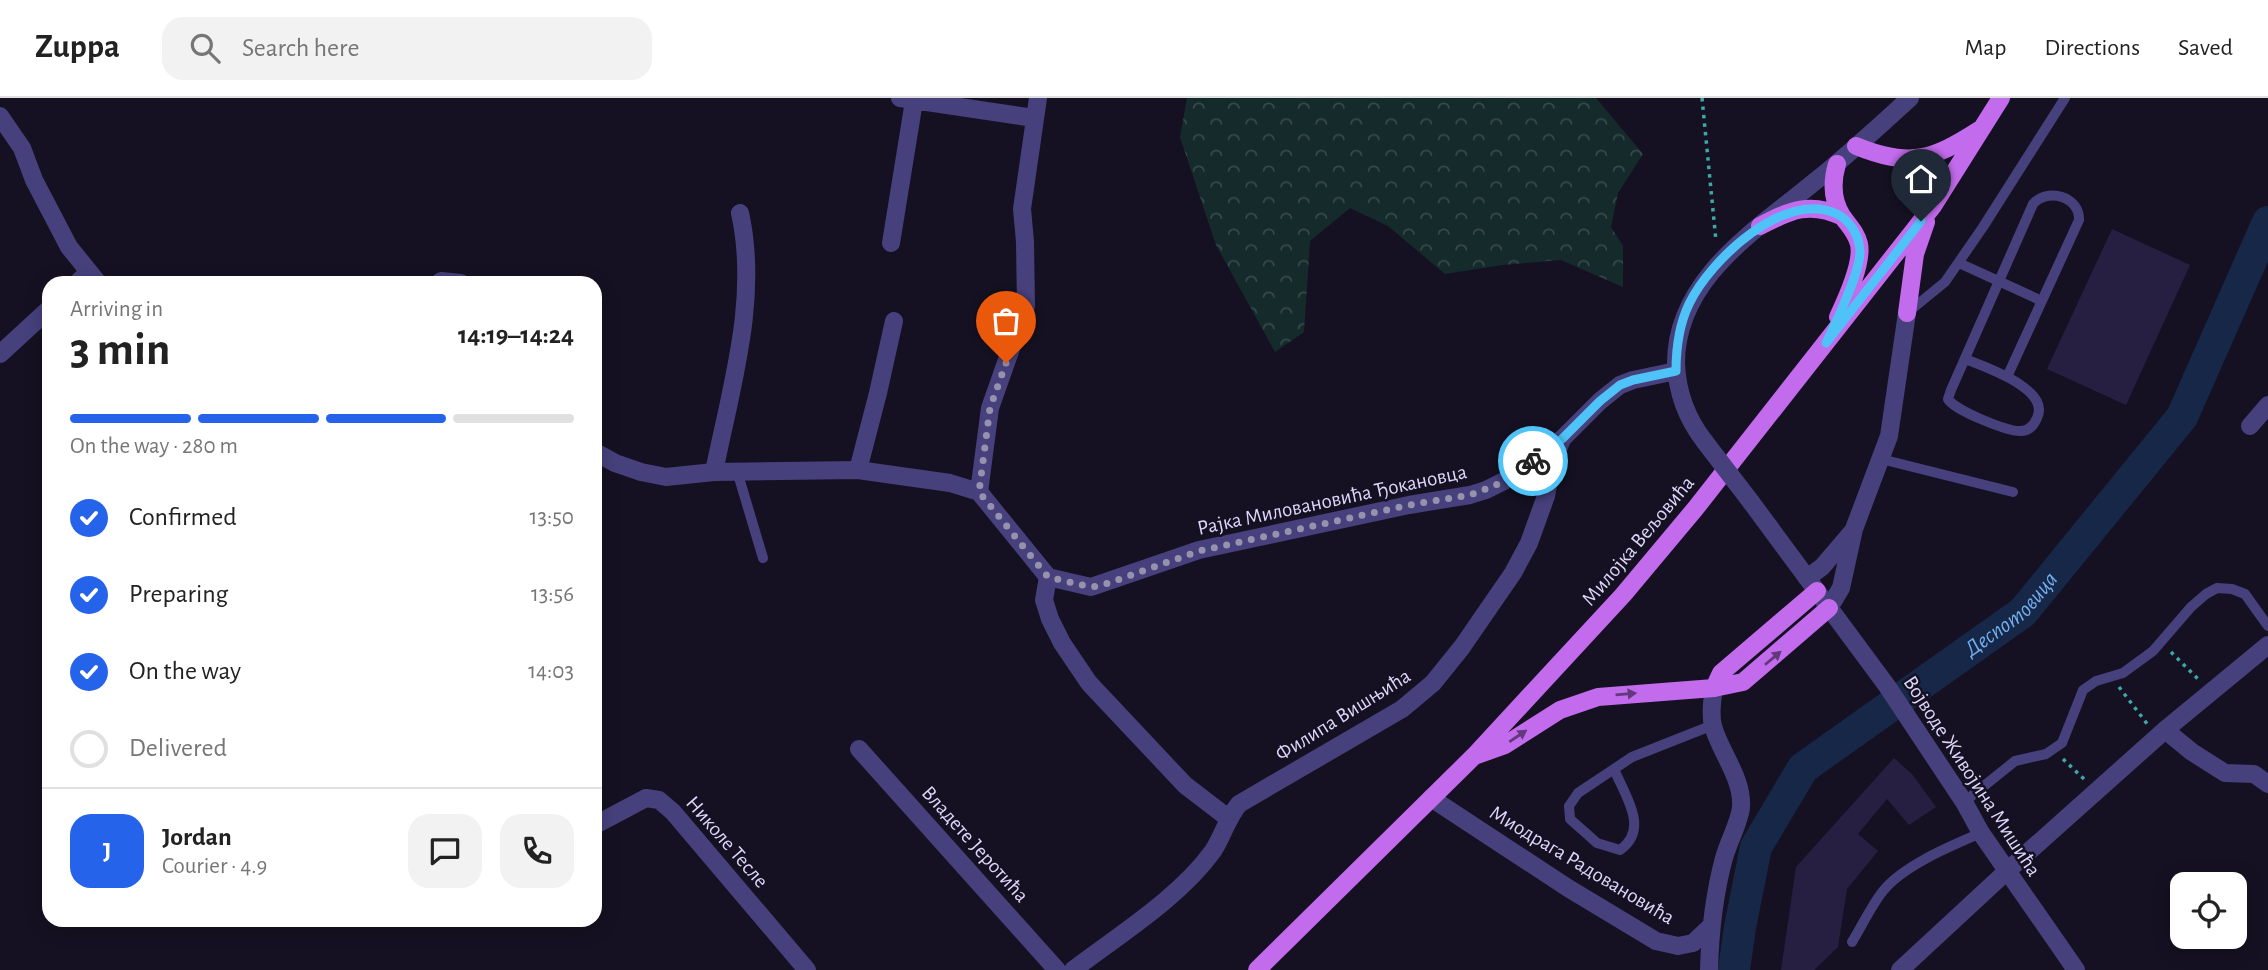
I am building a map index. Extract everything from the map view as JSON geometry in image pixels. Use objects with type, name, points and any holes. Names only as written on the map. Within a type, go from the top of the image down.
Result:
[{"type":"main road","name":"Милојка Вељовића","points":[[1257,970],[1474,756],[1606,615],[1659,554],[1933,206],[2001,98]]},
{"type":"main road","points":[[1856,146],[1873,153],[1916,159],[1934,156],[1950,149],[1985,126]]},
{"type":"main road","points":[[1826,343],[1841,311],[1860,256],[1856,234],[1843,217],[1836,201],[1833,178],[1838,164]]},
{"type":"main road","points":[[1907,313],[1915,254],[1933,206]]},
{"type":"main road","points":[[1760,226],[1788,212],[1807,208],[1827,209],[1843,217]]},
{"type":"main road","points":[[1714,688],[1721,673],[1812,585]]},
{"type":"main road","points":[[1474,756],[1505,745],[1560,710],[1578,703],[1615,695],[1714,688],[1742,682],[1803,633],[1829,608]]},
{"type":"street","points":[[979,492],[990,408],[1026,306],[1025,242],[1021,209],[1038,98]]},
{"type":"street","name":"Војводе Живојина Мишића","points":[[1910,98],[1838,164],[1760,226],[1718,264],[1699,286],[1685,314],[1678,340],[1676,371],[1686,412],[1693,426],[1887,686],[1964,802],[1981,833],[2076,970]]},
{"type":"street","points":[[891,243],[907,99],[1034,118]]},
{"type":"street","points":[[0,116],[22,148],[52,217],[86,276]]},
{"type":"street","points":[[714,472],[745,319],[748,277],[746,239],[740,212]]},
{"type":"street","points":[[1829,608],[1840,588],[1854,529],[1889,436],[1907,313]]},
{"type":"street","points":[[0,354],[42,315]]},
{"type":"street","points":[[858,470],[894,321]]},
{"type":"street","name":"Рајка Миловановића Ђокановца","points":[[1048,577],[1091,587],[1199,551],[1409,505],[1470,495],[1506,480],[1562,439],[1620,385],[1676,371]]},
{"type":"street","points":[[2250,426],[2268,405]]},
{"type":"street","name":"Филипа Вишњића","points":[[1073,970],[1163,901],[1197,869],[1214,849],[1228,818],[1239,804],[1402,709],[1433,683],[1462,647],[1513,573],[1529,543],[1562,439]]},
{"type":"street","points":[[602,456],[641,472],[666,477],[737,471],[858,470],[950,483],[979,492],[1048,577],[1044,600],[1050,619],[1062,643],[1089,683],[1185,785],[1228,818]]},
{"type":"street","points":[[1812,585],[1822,567],[1854,529]]},
{"type":"street","points":[[1900,970],[2161,734],[2268,645]]},
{"type":"street","points":[[1709,970],[1711,926],[1718,880],[1741,808],[1739,790],[1713,725],[1711,707],[1714,688]]},
{"type":"street","points":[[2161,734],[2225,773],[2254,774],[2268,784]]},
{"type":"street","name":"Владете Јеротића","points":[[859,749],[1057,970]]},
{"type":"street","name":"Николе Тесле","points":[[602,821],[646,798],[659,800],[807,970]]},
{"type":"street","name":"Миодрага Радовановића","points":[[1431,798],[1568,888],[1656,941],[1678,946],[1693,943],[1711,926]]},
{"type":"lane","points":[[1907,313],[1945,282],[1959,263],[2065,98]]},
{"type":"lane","points":[[1965,359],[2007,377],[2033,394],[2037,400],[2039,414],[2028,429],[2008,429],[1959,409],[1948,399],[1965,359],[2033,204],[2039,197],[2047,195],[2067,199],[2076,205],[2079,220],[2007,377]]},
{"type":"lane","points":[[1959,263],[2042,301]]},
{"type":"lane","points":[[1881,459],[2013,492]]},
{"type":"lane","points":[[737,471],[763,558]]},
{"type":"lane","points":[[1964,802],[2015,761],[2054,750],[2062,743],[2083,690],[2096,681],[2123,673],[2162,644],[2191,607],[2217,588],[2232,589],[2245,594],[2268,626]]},
{"type":"lane","points":[[1614,769],[1636,822],[1634,836],[1620,850],[1597,843],[1570,818],[1569,806],[1578,793],[1614,769],[1632,757],[1713,725]]},
{"type":"lane","points":[[1852,942],[1884,890],[1914,866],[1981,833]]},
{"type":"path","points":[[1702,98],[1718,264]]},
{"type":"path","points":[[2162,644],[2211,692]]},
{"type":"path","points":[[2111,677],[2161,734]]},
{"type":"path","points":[[2054,750],[2096,792]]},
{"type":"green space","points":[[1187,98],[1596,98],[1643,154],[1618,193],[1611,227],[1623,246],[1623,287],[1561,260],[1502,265],[1445,274],[1388,226],[1350,208],[1310,241],[1304,332],[1275,352],[1216,245],[1180,137]]},
{"type":"building","points":[[2112,229],[2190,265],[2126,405],[2047,369]]},
{"type":"building","points":[[1894,758],[1912,774],[1936,807],[1909,825],[1887,799],[1858,834],[1878,851],[1847,889],[1838,947],[1814,970],[1781,970],[1796,867]]},
{"type":"waterway","name":"Деспотовица","points":[[1734,970],[1756,847],[1803,768],[2023,612],[2182,417],[2268,222]]},
{"type":"way so far","points":[[1006,363],[990,408],[979,492],[1048,577],[1074,585],[1103,585],[1199,551],[1409,505],[1470,495],[1506,480],[1533,461]]},
{"type":"route","points":[[1533,461],[1562,439],[1620,385],[1676,371],[1678,340],[1689,303],[1708,274],[1760,226],[1788,212],[1807,208],[1827,209],[1843,217],[1856,234],[1860,256],[1841,311],[1826,343],[1921,221]]}]
